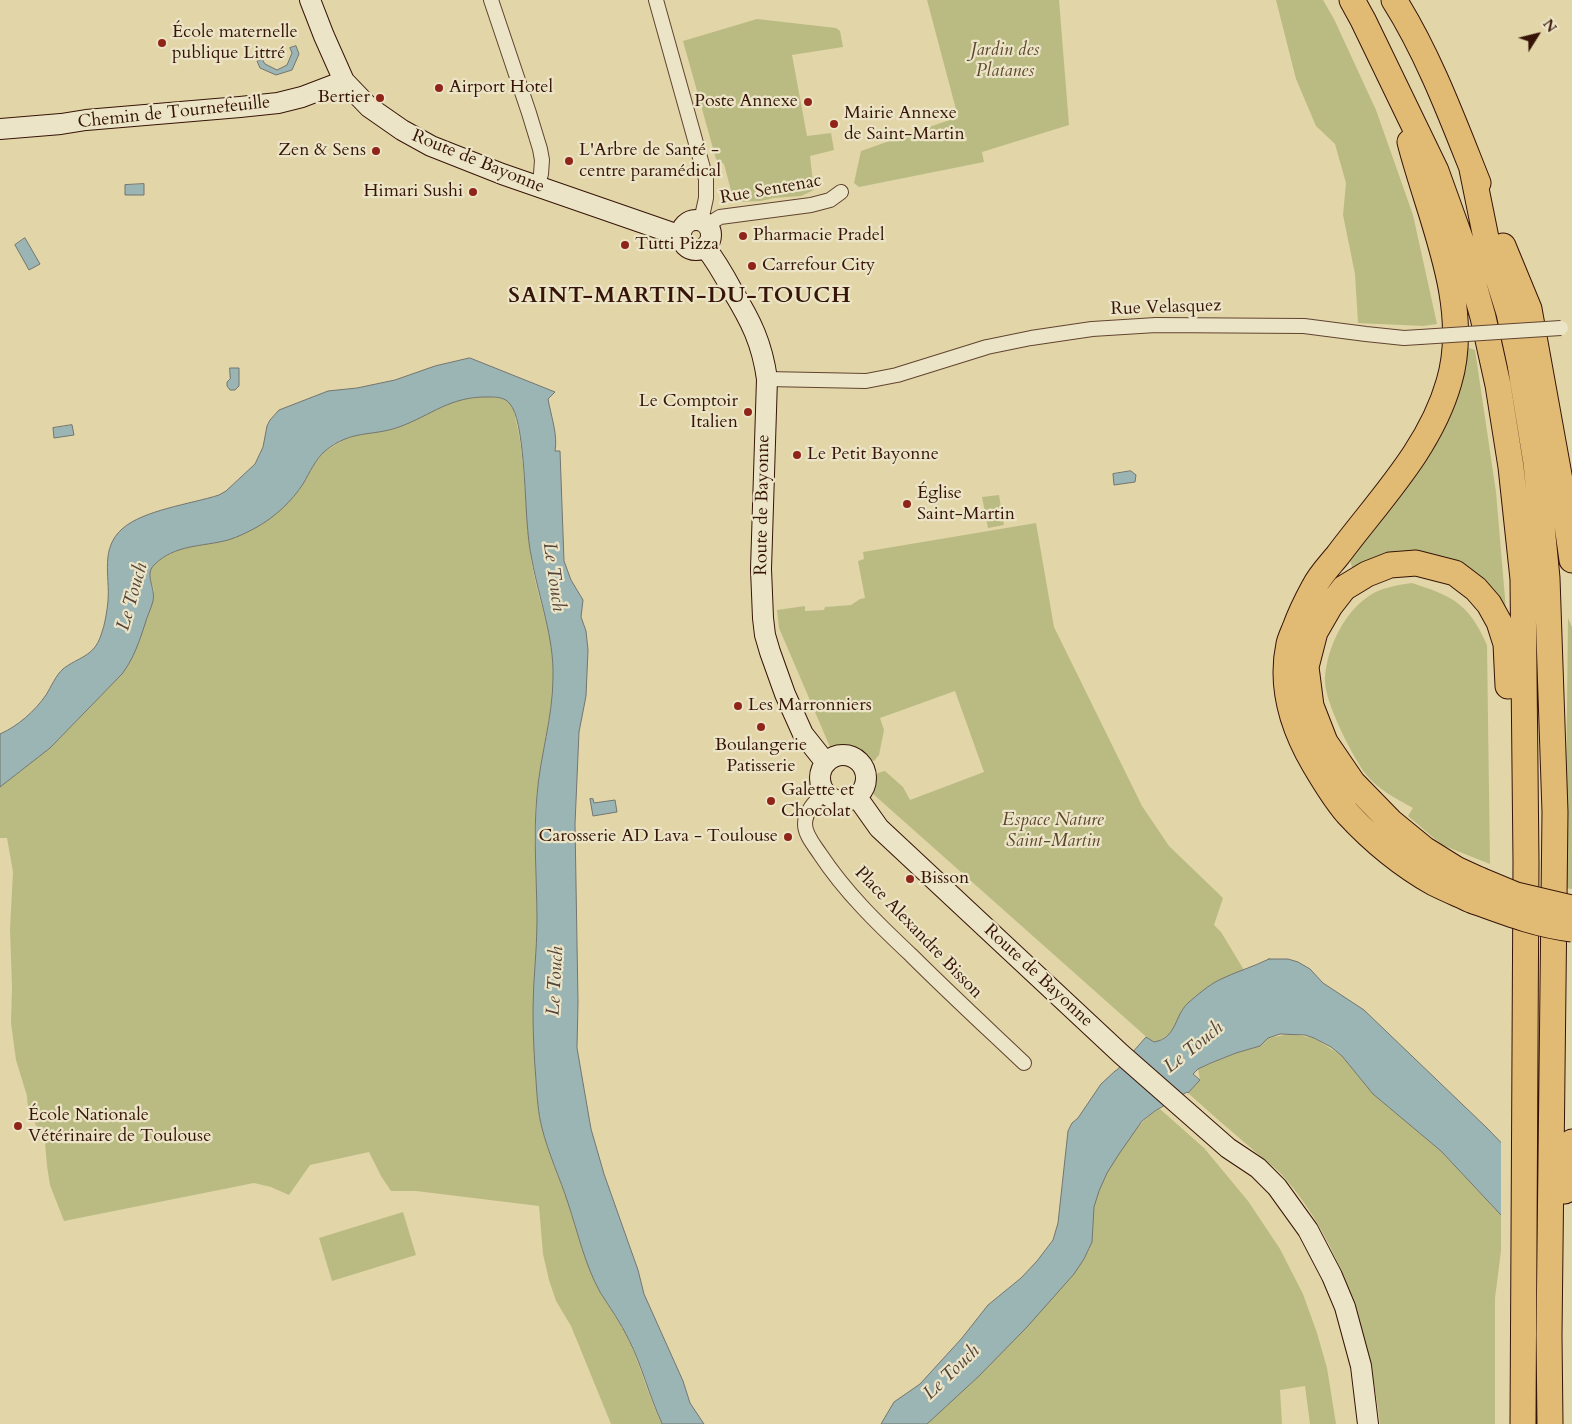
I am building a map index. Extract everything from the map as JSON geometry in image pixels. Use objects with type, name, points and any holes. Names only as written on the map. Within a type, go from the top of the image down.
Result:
[{"type":"highway","points":[[1352,0],[1396,86],[1436,172],[1463,246],[1483,316],[1498,385],[1511,467],[1523,579],[1526,862],[1523,1424]]},
{"type":"highway","points":[[1394,0],[1430,68],[1529,309],[1562,489],[1572,560]]},
{"type":"highway","points":[[1396,86],[1418,174],[1442,244],[1455,313],[1456,349],[1450,381],[1440,410],[1413,458],[1315,585],[1300,615],[1289,643],[1285,674],[1292,716],[1306,750],[1326,785],[1346,812],[1399,860],[1433,882],[1516,895],[1572,908]]},
{"type":"highway","points":[[1472,169],[1488,243],[1509,313],[1520,364],[1536,463],[1547,578],[1555,812],[1549,1335],[1550,1424]]},
{"type":"highway","points":[[1526,862],[1513,821],[1506,644],[1499,622],[1489,604],[1476,589],[1455,573],[1416,563],[1390,565],[1367,574],[1344,588],[1330,606],[1315,632],[1306,667],[1311,706],[1325,742],[1353,783],[1391,822],[1424,849],[1456,869],[1475,890],[1528,920],[1572,930]]},
{"type":"highway","points":[[1550,1269],[1565,1244],[1565,1193],[1567,1166],[1572,1143]]},
{"type":"street","name":"Route de Bayonne","points":[[310,0],[344,80],[369,107],[402,130],[431,146],[537,187],[681,236],[685,245],[689,248],[694,250],[705,248],[715,259],[751,323],[762,352],[767,379],[761,569],[761,596],[765,635],[785,694],[803,734],[826,762]]},
{"type":"street","points":[[491,0],[540,149],[542,160],[541,174],[537,187]]},
{"type":"street","points":[[656,0],[706,179],[704,222],[711,232],[711,237],[705,248]]},
{"type":"street","name":"Chemin de Tournefeuille","points":[[0,129],[278,103],[302,97],[344,80]]},
{"type":"street","name":"Rue Sentenac","points":[[704,222],[720,216],[811,205],[830,200],[841,192]]},
{"type":"street","points":[[681,236],[682,228],[687,223],[694,220],[704,222]]},
{"type":"street","name":"Rue Velasquez","points":[[767,379],[866,381],[897,375],[987,347],[1092,329],[1156,325],[1304,326],[1404,338],[1567,328]]},
{"type":"street","points":[[844,755],[861,764],[866,780],[863,789],[857,797],[840,801],[829,797],[824,792],[820,777],[821,770],[826,762],[837,756],[844,755]]},
{"type":"street","name":"Place Alexandre Bisson","points":[[824,792],[807,813],[805,824],[809,838],[826,863],[865,911],[1024,1063]]},
{"type":"street","name":"Route de Bayonne","points":[[857,797],[879,828],[1121,1054],[1228,1148],[1258,1168],[1277,1187],[1298,1216],[1320,1252],[1345,1307],[1361,1366],[1368,1424]]},
{"type":"street","name":"Route de Bayonne","points":[[1228,1148],[1280,1211],[1318,1274],[1331,1304],[1344,1345],[1353,1384],[1358,1424]]},
{"type":"green space","name":"Jardin des Platanes","points":[[927,0],[1059,0],[1069,125],[982,152],[984,162],[859,187],[854,183],[861,151],[958,117]]},
{"type":"green space","points":[[1276,0],[1323,0],[1334,19],[1376,110],[1413,215],[1437,324],[1423,326],[1358,323],[1355,274],[1343,215],[1346,183],[1335,144],[1316,126],[1296,79]]},
{"type":"green space","points":[[757,19],[836,28],[840,31],[843,47],[792,55],[807,136],[831,133],[834,150],[810,156],[814,190],[801,196],[734,202],[724,164],[716,159],[683,41]]},
{"type":"green space","points":[[1469,348],[1475,350],[1496,492],[1506,610],[1472,574],[1353,570],[1349,557],[1408,485],[1444,428]]},
{"type":"green space","points":[[481,397],[506,400],[513,408],[521,447],[532,564],[552,654],[552,692],[539,777],[535,823],[537,922],[533,1018],[537,1097],[542,1128],[594,1281],[630,1343],[662,1424],[611,1424],[571,1326],[556,1301],[549,1280],[543,1254],[539,1206],[416,1191],[391,1191],[369,1152],[310,1165],[289,1195],[271,1187],[254,1183],[64,1221],[50,1185],[45,1142],[28,1110],[27,1096],[16,1060],[11,1023],[10,929],[13,872],[7,838],[0,838],[0,787],[50,748],[122,674],[129,664],[152,603],[154,590],[148,574],[150,568],[166,556],[182,548],[227,540],[261,525],[300,489],[315,463],[324,452],[344,439],[360,434],[397,428],[441,406],[460,400]]},
{"type":"green space","points":[[999,495],[1004,525],[988,528],[982,497]]},
{"type":"green space","name":"Espace Nature Saint-Martin","points":[[1036,523],[1054,627],[1142,806],[1169,846],[1223,898],[1214,925],[1221,932],[1244,970],[1213,984],[1193,999],[1182,1010],[1174,1028],[1169,1034],[1157,1042],[1151,1041],[872,793],[873,778],[880,772],[885,771],[903,787],[910,800],[984,772],[955,691],[880,718],[884,730],[879,755],[874,761],[867,760],[848,750],[830,747],[779,628],[777,610],[805,606],[805,611],[824,610],[825,607],[851,605],[865,598],[858,561],[864,559],[863,552]]},
{"type":"green space","points":[[1412,583],[1438,592],[1458,604],[1473,620],[1487,645],[1490,864],[1442,845],[1408,816],[1413,808],[1387,793],[1369,778],[1345,739],[1328,699],[1325,678],[1326,666],[1339,630],[1346,619],[1362,601],[1372,594],[1387,588]]},
{"type":"green space","points":[[1568,618],[1572,627],[1572,889],[1565,888]]},
{"type":"green space","points":[[1290,1034],[1314,1038],[1342,1056],[1373,1094],[1441,1151],[1501,1215],[1501,1251],[1495,1298],[1495,1424],[1380,1424],[1369,1358],[1360,1325],[1350,1292],[1322,1231],[1304,1202],[1283,1176],[1188,1093],[1200,1080],[1198,1069],[1236,1053],[1254,1048],[1268,1038]]},
{"type":"green space","points":[[1160,1109],[1204,1148],[1248,1201],[1280,1249],[1303,1294],[1317,1333],[1327,1368],[1336,1424],[1310,1424],[1305,1386],[1280,1390],[1282,1424],[927,1424],[979,1376],[1074,1274],[1091,1244],[1094,1206],[1103,1181],[1129,1138],[1150,1115]]},
{"type":"green space","points":[[403,1212],[416,1255],[332,1281],[319,1238]]},
{"type":"water","points":[[296,46],[299,54],[292,70],[276,75],[260,68],[257,61],[262,59],[265,64],[277,70],[287,65],[292,53],[290,48]]},
{"type":"water","points":[[144,184],[144,195],[125,195],[125,185]]},
{"type":"water","points":[[25,238],[40,264],[29,270],[15,245]]},
{"type":"water","name":"Le Touch","points":[[470,358],[555,392],[548,399],[555,432],[555,451],[560,451],[564,561],[571,580],[583,600],[581,617],[586,631],[588,650],[586,696],[579,732],[575,824],[577,1048],[591,1129],[604,1174],[638,1270],[644,1294],[683,1381],[690,1403],[704,1424],[662,1424],[629,1340],[600,1292],[590,1271],[565,1194],[547,1147],[541,1122],[533,1027],[537,922],[535,827],[539,780],[551,707],[553,662],[549,633],[529,545],[521,442],[515,412],[508,402],[495,397],[463,400],[442,407],[399,427],[344,439],[321,455],[294,496],[283,508],[264,523],[232,539],[189,547],[162,558],[151,569],[153,601],[136,650],[122,674],[50,748],[0,787],[0,734],[20,722],[37,707],[60,672],[85,656],[98,642],[104,627],[108,605],[108,554],[115,537],[122,529],[131,522],[155,512],[219,495],[226,491],[255,464],[263,447],[267,426],[279,410],[328,391],[357,388],[395,380],[435,366]]},
{"type":"water","points":[[230,368],[239,368],[239,386],[235,390],[230,390],[227,386],[227,382],[230,379]]},
{"type":"water","points":[[72,425],[74,435],[54,438],[53,428]]},
{"type":"water","points":[[1131,471],[1136,475],[1135,482],[1114,485],[1113,474]]},
{"type":"water","points":[[590,799],[593,799],[594,803],[615,800],[617,812],[593,816]]},
{"type":"water","name":"Le Touch","points":[[1269,959],[1288,959],[1298,962],[1310,969],[1323,983],[1364,1010],[1487,1128],[1572,1216],[1501,1215],[1441,1151],[1373,1094],[1342,1056],[1331,1047],[1314,1038],[1305,1035],[1280,1034],[1268,1038],[1260,1046],[1236,1053],[1198,1069],[1193,1074],[1200,1080],[1188,1093],[1155,1111],[1142,1121],[1107,1173],[1099,1191],[1094,1207],[1092,1242],[1074,1274],[1027,1327],[979,1376],[927,1424],[881,1424],[894,1402],[920,1384],[962,1338],[988,1305],[1021,1278],[1053,1240],[1058,1223],[1068,1131],[1101,1084],[1117,1070],[1146,1037],[1154,1042],[1167,1036],[1183,1008],[1207,987],[1225,977]]},
{"type":"pier","points":[[1501,1138],[1572,1212],[1572,1299],[1561,1283],[1501,1218]]},
{"type":"place","name":"École maternelle publique Littré","points":[[162,43]]},
{"type":"place","name":"Airport Hotel","points":[[439,88]]},
{"type":"place","name":"Bertier","points":[[380,98]]},
{"type":"place","name":"Poste Annexe","points":[[808,102]]},
{"type":"place","name":"Mairie Annexe de Saint-Martin","points":[[834,124]]},
{"type":"place","name":"Zen & Sens","points":[[376,151]]},
{"type":"place","name":"L'Arbre de Santé - centre paramédical","points":[[569,161]]},
{"type":"place","name":"Himari Sushi","points":[[473,192]]},
{"type":"place","name":"Pharmacie Pradel","points":[[743,236]]},
{"type":"place","name":"Tutti Pizza","points":[[625,245]]},
{"type":"place","name":"Carrefour City","points":[[752,266]]},
{"type":"place","name":"Le Comptoir Italien","points":[[748,412]]},
{"type":"place","name":"Le Petit Bayonne","points":[[797,455]]},
{"type":"place","name":"Église Saint-Martin","points":[[907,504]]},
{"type":"place","name":"Les Marronniers","points":[[738,706]]},
{"type":"place","name":"Boulangerie Patisserie","points":[[761,727]]},
{"type":"place","name":"Galette et Chocolat","points":[[771,801]]},
{"type":"place","name":"Carosserie AD Lava - Toulouse","points":[[788,837]]},
{"type":"place","name":"Bisson","points":[[910,879]]},
{"type":"place","name":"École Nationale Vétérinaire de Toulouse","points":[[18,1126]]},
{"type":"district","name":"SAINT-MARTIN-DU-TOUCH","points":[[680,297]]}]
